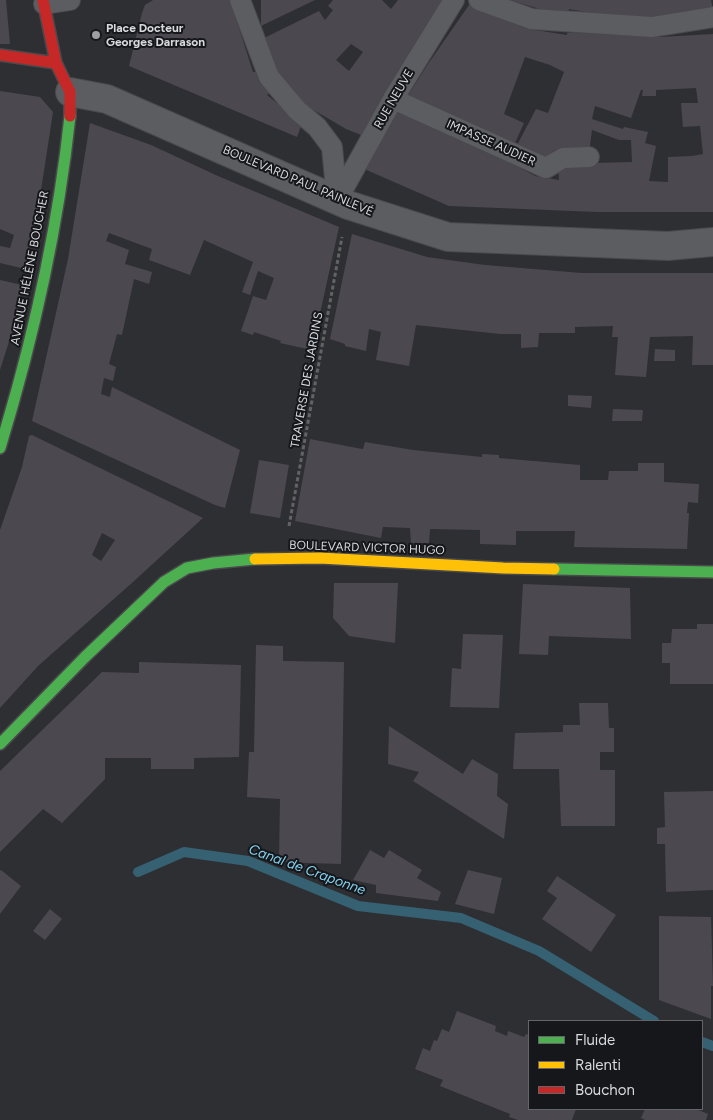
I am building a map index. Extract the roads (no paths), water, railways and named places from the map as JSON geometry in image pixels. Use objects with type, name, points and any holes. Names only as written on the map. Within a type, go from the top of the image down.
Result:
[{"type":"main road","points":[[44,2],[56,63],[70,92]]},
{"type":"main road","points":[[0,55],[56,63]]},
{"type":"main road","name":"AVENUE HÉLÈNE BOUCHER","points":[[0,448],[17,392],[38,310],[66,157],[71,110],[70,92]]},
{"type":"main road","name":"BOULEVARD VICTOR HUGO","points":[[0,744],[85,657],[164,582],[187,568],[230,561],[320,558],[504,568],[713,572]]},
{"type":"street","name":"BOULEVARD PAUL PAINLEVÉ","points":[[70,92],[107,99],[343,202],[448,237],[668,246],[713,242]]},
{"type":"lane","points":[[44,2],[70,0]]},
{"type":"lane","points":[[240,0],[268,78],[317,127],[332,147],[343,202]]},
{"type":"lane","name":"RUE NEUVE","points":[[343,202],[393,99],[454,0]]},
{"type":"lane","points":[[479,0],[532,19],[562,22],[652,27],[713,17]]},
{"type":"lane","name":"IMPASSE AUDIER","points":[[393,99],[546,168],[563,158],[589,157]]},
{"type":"waterway","name":"Canal de Craponne","points":[[138,872],[184,852],[248,861],[358,906],[461,918],[539,951],[652,1020]]},
{"type":"waterway","name":"Canal de Craponne","points":[[703,1042],[713,1046]]},
{"type":"place","name":"Place Docteur Georges Darrason","points":[[96,35]]}]
